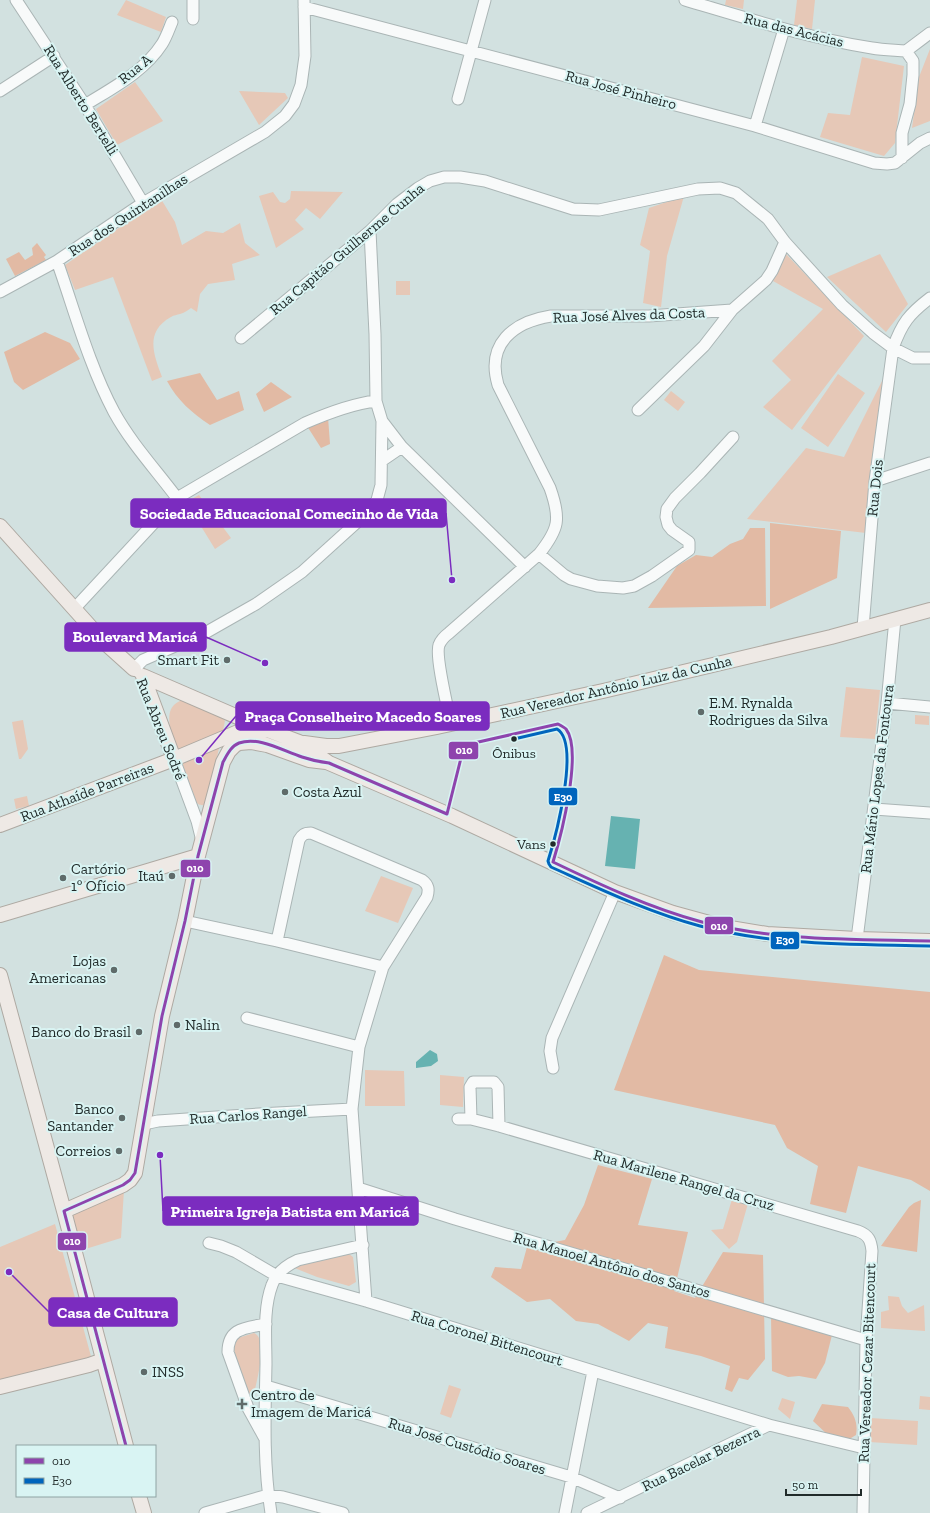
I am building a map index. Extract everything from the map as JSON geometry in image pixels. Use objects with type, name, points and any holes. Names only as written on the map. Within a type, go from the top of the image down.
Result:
[{"type":"main road","name":"Rua Abreu Sodré","points":[[0,526],[115,653],[139,673],[174,760]]},
{"type":"main road","name":"Rua Vereador Antônio Luiz da Cunha","points":[[299,742],[326,746],[339,746],[451,724],[618,688],[863,628],[930,610]]},
{"type":"main road","points":[[139,673],[270,732],[299,742],[329,763],[458,819],[615,892],[681,916],[724,927],[767,934],[930,941]]},
{"type":"main road","name":"Rua Athaíde Parreiras","points":[[0,825],[174,760],[238,732],[254,730],[270,732]]},
{"type":"main road","points":[[64,1211],[117,1188],[130,1180],[135,1173],[157,1042],[185,921],[198,856],[228,751],[239,743],[251,742],[267,745],[309,760],[329,763]]},
{"type":"main road","points":[[0,915],[198,856]]},
{"type":"main road","points":[[0,975],[126,1445]]},
{"type":"main road","points":[[0,1387],[89,1365],[103,1360]]},
{"type":"main road","points":[[139,1497],[144,1513]]},
{"type":"street","name":"Rua Alberto Bertelli","points":[[16,0],[85,105],[143,202]]},
{"type":"street","points":[[193,0],[193,19]]},
{"type":"street","points":[[458,99],[485,0]]},
{"type":"street","name":"Rua das Acácias","points":[[685,0],[784,29],[866,47],[906,51]]},
{"type":"street","name":"Rua José Pinheiro","points":[[304,3],[471,50],[755,126],[874,162],[887,164],[895,163],[920,143],[930,138]]},
{"type":"street","name":"Rua dos Quintanilhas","points":[[178,498],[128,435],[115,413],[92,364],[57,261],[143,202],[265,132],[285,116],[294,104],[301,85],[305,56],[304,3]]},
{"type":"street","name":"Rua A","points":[[85,105],[143,67],[163,43],[172,22]]},
{"type":"street","points":[[755,126],[784,29]]},
{"type":"street","points":[[902,158],[902,133],[910,104],[913,75],[913,61],[906,51],[930,33]]},
{"type":"street","points":[[0,90],[54,56]]},
{"type":"street","name":"Rua Capitão Guilherme Cunha","points":[[241,338],[370,231],[397,204],[418,188],[430,181],[444,177],[460,177],[485,181],[574,209],[599,210],[698,189],[720,188],[736,193],[768,219],[785,242],[842,305],[873,333],[893,348],[913,358],[930,358]]},
{"type":"street","points":[[139,673],[143,660],[230,620],[302,572],[365,515],[376,500],[382,485],[383,460],[382,421],[376,401],[370,231]]},
{"type":"street","name":"Rua José Alves da Costa","points":[[638,410],[704,346],[732,310],[766,280],[772,271],[785,242]]},
{"type":"street","points":[[0,292],[57,261]]},
{"type":"street","name":"Rua Dois","points":[[863,628],[875,481],[893,348],[900,328],[910,315],[930,298]]},
{"type":"street","name":"Rua José Alves da Costa","points":[[451,724],[438,657],[439,645],[443,638],[539,554],[548,543],[556,527],[556,506],[550,488],[498,385],[494,365],[496,355],[504,338],[520,325],[551,316],[649,316],[732,310]]},
{"type":"street","points":[[74,609],[178,498],[305,423],[352,405],[376,401]]},
{"type":"street","points":[[382,421],[402,447],[524,566]]},
{"type":"street","points":[[539,554],[564,575],[577,581],[597,586],[626,588],[640,583],[652,576],[689,550],[689,542],[672,530],[668,525],[666,517],[668,506],[733,437]]},
{"type":"street","points":[[383,460],[402,447]]},
{"type":"street","points":[[875,481],[930,463]]},
{"type":"street","name":"Rua Mário Lopes da Fontoura","points":[[857,939],[887,703],[895,619]]},
{"type":"street","points":[[887,703],[930,707]]},
{"type":"street","name":"Rua Abreu Sodré","points":[[174,760],[197,821],[202,841]]},
{"type":"street","points":[[874,809],[930,813]]},
{"type":"street","points":[[277,941],[299,840],[304,834],[311,833],[426,883],[428,889],[426,897],[383,967],[359,1047],[352,1109],[366,1301]]},
{"type":"street","points":[[553,1068],[550,1051],[552,1038],[615,892]]},
{"type":"street","points":[[185,921],[277,941],[383,967]]},
{"type":"street","points":[[247,1018],[359,1047]]},
{"type":"street","points":[[472,1119],[470,1086],[472,1082],[494,1082],[498,1086],[499,1126]]},
{"type":"street","name":"Rua Carlos Rangel","points":[[144,1124],[259,1114],[352,1109]]},
{"type":"street","name":"Rua Marilene Rangel da Cruz","points":[[458,1119],[472,1119],[499,1126],[858,1231],[868,1237]]},
{"type":"street","name":"Rua Manoel Antônio dos Santos","points":[[358,1188],[455,1219],[866,1340]]},
{"type":"street","name":"Rua Vereador Cezar Bitencourt","points":[[863,1513],[866,1340],[872,1251],[868,1237]]},
{"type":"street","name":"Rua Coronel Bittencourt","points":[[209,1243],[236,1252],[277,1276],[366,1301],[769,1425]]},
{"type":"street","points":[[271,1513],[268,1495],[264,1438],[266,1324],[272,1284],[288,1264],[298,1260],[363,1245]]},
{"type":"street","points":[[264,1438],[248,1408],[228,1352],[228,1344],[230,1337],[235,1332],[266,1324]]},
{"type":"street","points":[[565,1513],[593,1371]]},
{"type":"street","name":"Rua José Custódio Soares","points":[[266,1386],[572,1477],[620,1498]]},
{"type":"street","name":"Rua Bacelar Bezerra","points":[[587,1513],[769,1425],[864,1448]]},
{"type":"street","points":[[205,1513],[268,1495],[283,1497],[343,1513]]},
{"type":"shaded area","points":[[126,0],[166,17],[161,32],[117,15]]},
{"type":"shaded area","points":[[726,0],[744,0],[743,9],[725,5]]},
{"type":"shaded area","points":[[797,0],[815,0],[812,29],[794,25]]},
{"type":"shaded area","points":[[930,49],[930,121],[912,128],[919,77]]},
{"type":"shaded area","points":[[862,57],[904,66],[895,143],[884,156],[820,137],[828,113],[850,115]]},
{"type":"shaded area","points":[[135,82],[163,121],[117,145],[96,109]]},
{"type":"shaded area","points":[[239,91],[285,93],[288,98],[259,125]]},
{"type":"shaded area","points":[[291,191],[343,192],[320,219],[306,208],[295,220],[304,229],[276,248],[259,196],[273,192],[280,202],[285,203],[290,199]]},
{"type":"shaded area","points":[[684,196],[667,256],[661,307],[643,303],[650,251],[640,245],[649,208]]},
{"type":"shaded area","points":[[161,199],[175,222],[182,245],[206,231],[223,233],[240,223],[245,243],[260,255],[232,264],[235,280],[208,284],[200,294],[197,312],[191,308],[183,313],[172,316],[157,330],[153,344],[156,360],[162,377],[152,381],[113,277],[75,290],[65,265]]},
{"type":"shaded area","points":[[37,243],[46,255],[44,257],[46,260],[15,276],[6,259],[19,252],[25,260],[33,255],[32,248]]},
{"type":"shaded area","points":[[786,254],[864,336],[792,430],[763,407],[791,380],[772,361],[823,309],[773,281]]},
{"type":"shaded area","points":[[880,254],[908,304],[886,332],[827,277]]},
{"type":"shaded area","points":[[396,281],[410,281],[410,295],[396,295]]},
{"type":"shaded area","points":[[45,332],[70,343],[80,359],[23,390],[14,382],[4,352]]},
{"type":"shaded area","points":[[200,373],[217,400],[239,391],[244,410],[210,425],[191,411],[175,394],[167,381]]},
{"type":"shaded area","points":[[838,374],[865,393],[828,447],[801,428]]},
{"type":"shaded area","points":[[883,379],[866,533],[747,519],[806,448],[844,457]]},
{"type":"shaded area","points":[[271,382],[292,397],[264,412],[256,394]]},
{"type":"shaded area","points":[[671,391],[685,402],[678,411],[664,400]]},
{"type":"shaded area","points":[[328,417],[330,444],[321,448],[307,426]]},
{"type":"shaded area","points":[[199,495],[231,538],[215,549],[186,502]]},
{"type":"shaded area","points":[[770,523],[841,531],[837,578],[770,609]]},
{"type":"shaded area","points":[[750,528],[765,528],[766,606],[648,608],[677,566],[696,555],[712,557],[730,544],[743,539]]},
{"type":"shaded area","points":[[846,687],[880,690],[875,739],[840,737]]},
{"type":"shaded area","points":[[183,700],[221,716],[225,721],[208,798],[206,803],[203,805],[198,804],[194,800],[170,727],[170,710],[175,704]]},
{"type":"shaded area","points":[[915,715],[929,716],[929,725],[915,724]]},
{"type":"shaded area","points":[[23,720],[28,749],[21,759],[19,759],[12,722]]},
{"type":"shaded area","points":[[27,796],[29,806],[16,809],[14,799]]},
{"type":"shaded area","points":[[381,876],[413,888],[398,923],[365,911]]},
{"type":"shaded area","points":[[664,955],[699,970],[930,992],[930,1191],[911,1180],[858,1166],[846,1213],[810,1204],[818,1166],[787,1148],[775,1125],[614,1090]]},
{"type":"shaded area","points":[[365,1070],[404,1071],[405,1106],[365,1106]]},
{"type":"shaded area","points":[[440,1075],[464,1077],[463,1107],[440,1105]]},
{"type":"shaded area","points":[[598,1165],[652,1179],[638,1225],[688,1232],[674,1291],[695,1298],[723,1252],[763,1255],[765,1359],[748,1380],[739,1378],[732,1392],[725,1389],[730,1366],[701,1356],[665,1348],[668,1327],[648,1323],[629,1341],[598,1324],[576,1321],[550,1299],[527,1302],[491,1277],[495,1267],[521,1269],[527,1247],[565,1240],[584,1205]]},
{"type":"shaded area","points":[[124,1190],[121,1238],[79,1251],[68,1212]]},
{"type":"shaded area","points":[[733,1196],[749,1200],[737,1242],[729,1249],[711,1230],[723,1229]]},
{"type":"shaded area","points":[[921,1200],[917,1252],[881,1246],[909,1207]]},
{"type":"shaded area","points":[[55,1224],[92,1360],[0,1382],[0,1247]]},
{"type":"shaded area","points":[[343,1254],[349,1254],[353,1257],[356,1282],[349,1286],[317,1277],[292,1267]]},
{"type":"shaded area","points":[[888,1296],[899,1297],[902,1306],[908,1313],[924,1305],[925,1331],[881,1328],[881,1312],[889,1310]]},
{"type":"shaded area","points":[[771,1317],[833,1331],[825,1363],[816,1379],[799,1376],[788,1377],[772,1371]]},
{"type":"shaded area","points":[[254,1333],[259,1337],[261,1355],[251,1405],[234,1350],[234,1345],[238,1338]]},
{"type":"shaded area","points":[[449,1385],[461,1389],[451,1418],[440,1414]]},
{"type":"shaded area","points":[[920,1396],[930,1397],[930,1410],[919,1409]]},
{"type":"shaded area","points":[[782,1398],[795,1402],[790,1419],[778,1409]]},
{"type":"shaded area","points":[[822,1404],[848,1407],[857,1427],[856,1435],[846,1441],[829,1436],[813,1421]]},
{"type":"shaded area","points":[[870,1418],[918,1421],[917,1445],[869,1442]]},
{"type":"water","points":[[611,816],[640,819],[635,869],[605,866]]},
{"type":"water","points":[[430,1050],[437,1054],[438,1061],[431,1066],[416,1068],[416,1062]]},
{"type":"transit line","name":"010","points":[[126,1445],[64,1211],[123,1185],[130,1180],[135,1173],[162,1016],[185,921],[198,856],[223,762],[236,744],[247,741],[255,741],[271,745],[305,758],[329,763],[447,814],[465,747],[474,743],[558,724],[566,729],[571,740],[572,755],[569,794],[553,862],[645,903],[702,922],[730,928],[758,933],[815,938],[930,941]]},
{"type":"transit line","name":"E30","points":[[514,739],[557,729],[564,738],[567,752],[567,771],[556,833],[548,861],[551,867],[624,900],[662,914],[728,933],[785,941],[814,943],[930,946]]},
{"type":"place","name":"Sociedade Educacional Comecinho de Vida","points":[[452,580]]},
{"type":"place","name":"Smart Fit","points":[[227,660]]},
{"type":"place","name":"Boulevard Maricá","points":[[265,663]]},
{"type":"place","name":"E.M. Rynalda Rodrigues da Silva","points":[[701,712]]},
{"type":"place","name":"Ônibus","points":[[514,739]]},
{"type":"place","name":"Praça Conselheiro Macedo Soares","points":[[199,760]]},
{"type":"place","name":"Costa Azul","points":[[285,792]]},
{"type":"place","name":"Vans","points":[[553,844]]},
{"type":"place","name":"Itaú","points":[[172,876]]},
{"type":"place","name":"Cartório 1º Ofício","points":[[63,878]]},
{"type":"place","name":"Lojas Americanas","points":[[114,970]]},
{"type":"place","name":"Nalin","points":[[177,1025]]},
{"type":"place","name":"Banco do Brasil","points":[[139,1032]]},
{"type":"place","name":"Banco Santander","points":[[122,1118]]},
{"type":"place","name":"Correios","points":[[119,1151]]},
{"type":"place","name":"Primeira Igreja Batista em Maricá","points":[[160,1155]]},
{"type":"place","name":"Casa de Cultura","points":[[9,1272]]},
{"type":"place","name":"INSS","points":[[144,1372]]},
{"type":"place","name":"Centro de Imagem de Maricá","points":[[242,1404]]}]
